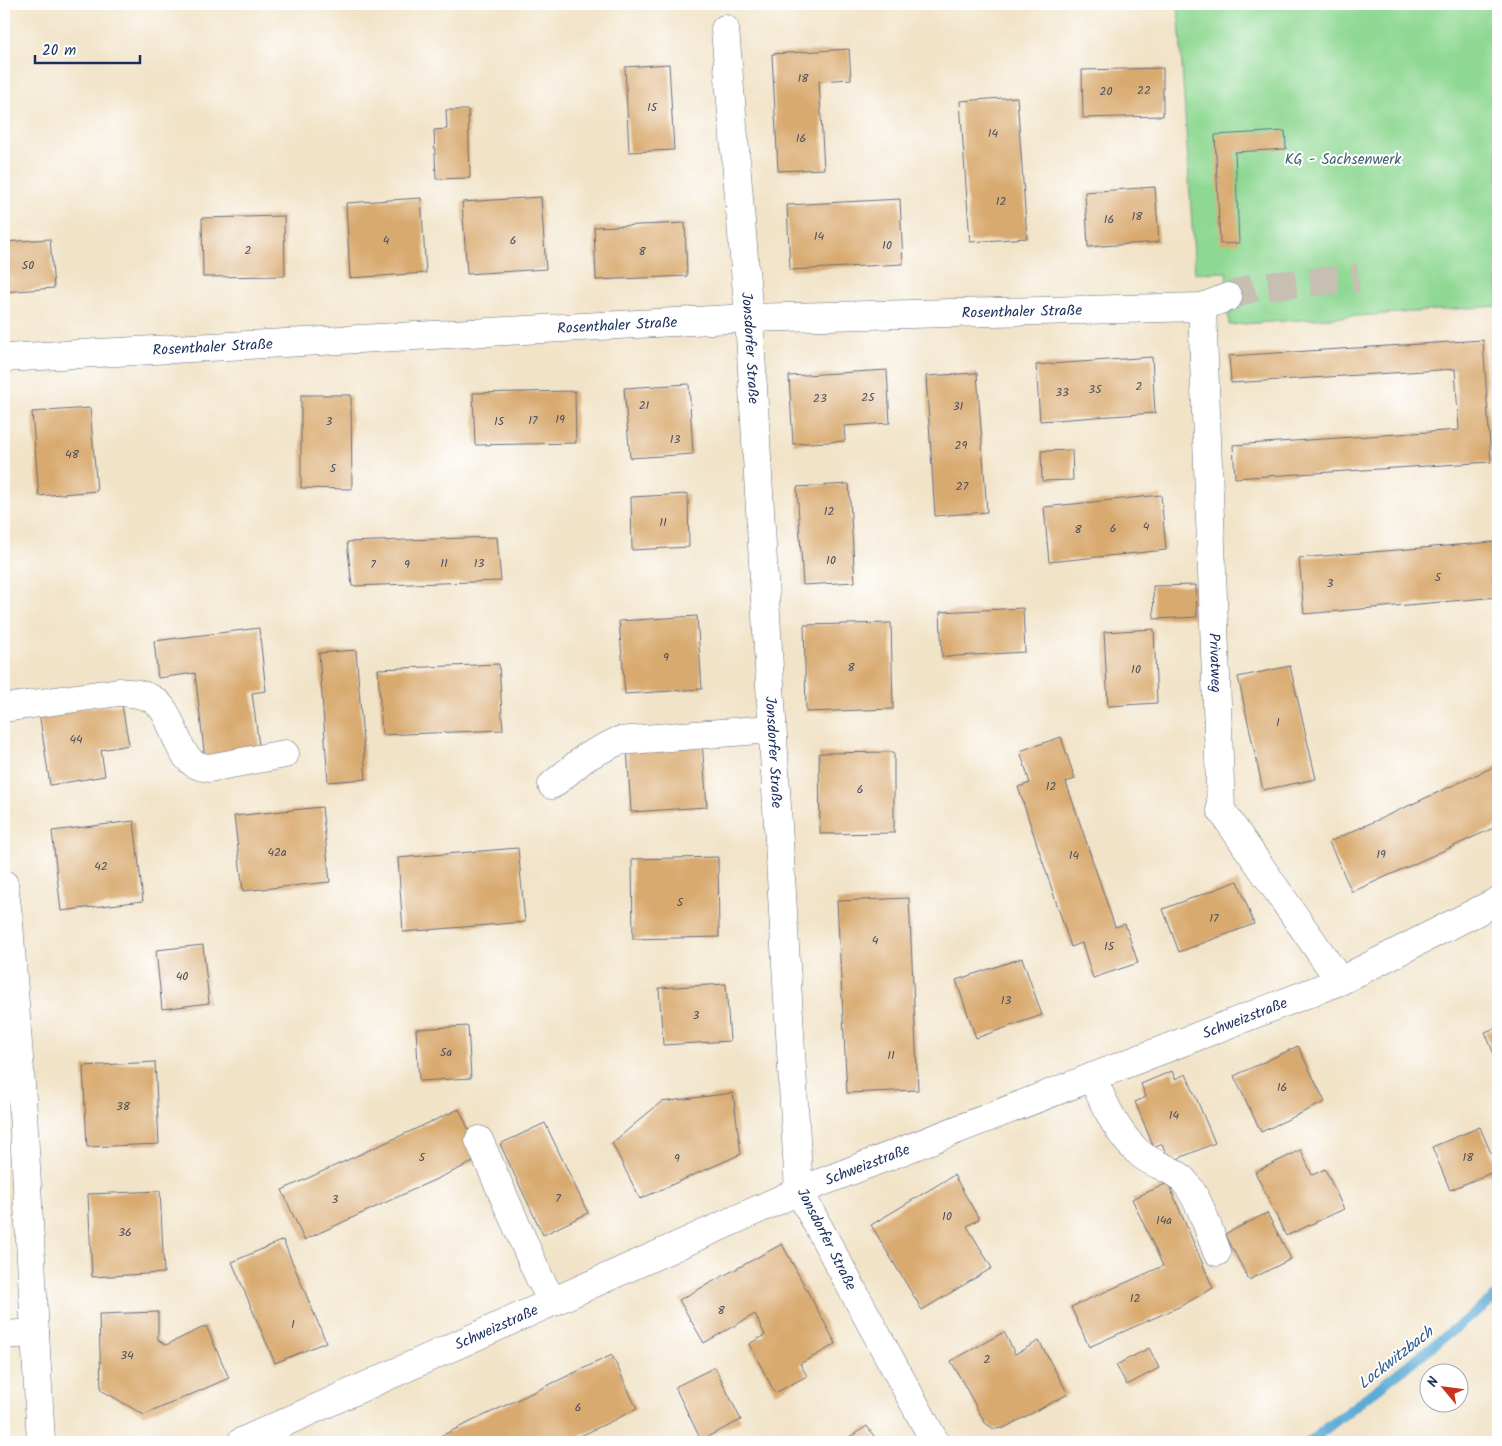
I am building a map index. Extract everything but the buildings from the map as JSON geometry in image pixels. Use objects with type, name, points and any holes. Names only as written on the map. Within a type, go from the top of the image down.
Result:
[{"type":"street","name":"Jonsdorfer Straße","points":[[725,29],[749,318],[799,1191],[935,1442]]},
{"type":"street","name":"Rosenthaler Straße","points":[[4,358],[749,318],[1202,307],[1228,297]]},
{"type":"street","name":"Privatweg","points":[[1202,307],[1221,810],[1340,981]]},
{"type":"street","points":[[4,708],[119,692],[138,693],[154,700],[166,713],[182,750],[198,766],[209,768],[285,754]]},
{"type":"street","points":[[552,785],[586,758],[618,741],[772,729]]},
{"type":"street","points":[[4,884],[9,923],[13,1113],[34,1333],[41,1442]]},
{"type":"street","name":"Schweizstraße","points":[[241,1442],[799,1191],[1340,981],[1498,901]]},
{"type":"street","points":[[1092,1077],[1111,1116],[1129,1145],[1145,1158],[1168,1169],[1184,1181],[1197,1199],[1217,1252]]},
{"type":"street","points":[[479,1140],[539,1277],[553,1302]]},
{"type":"street","points":[[4,1335],[34,1333]]},
{"type":"green space","name":"KG - Sachsenwerk","points":[[1178,4],[1498,4],[1498,306],[1229,325],[1226,272],[1195,273]]},
{"type":"waterway","name":"Lockwitzbach","points":[[1309,1442],[1498,1295]]},
{"type":"tunnel","points":[[1228,297],[1255,287],[1358,278]]}]
